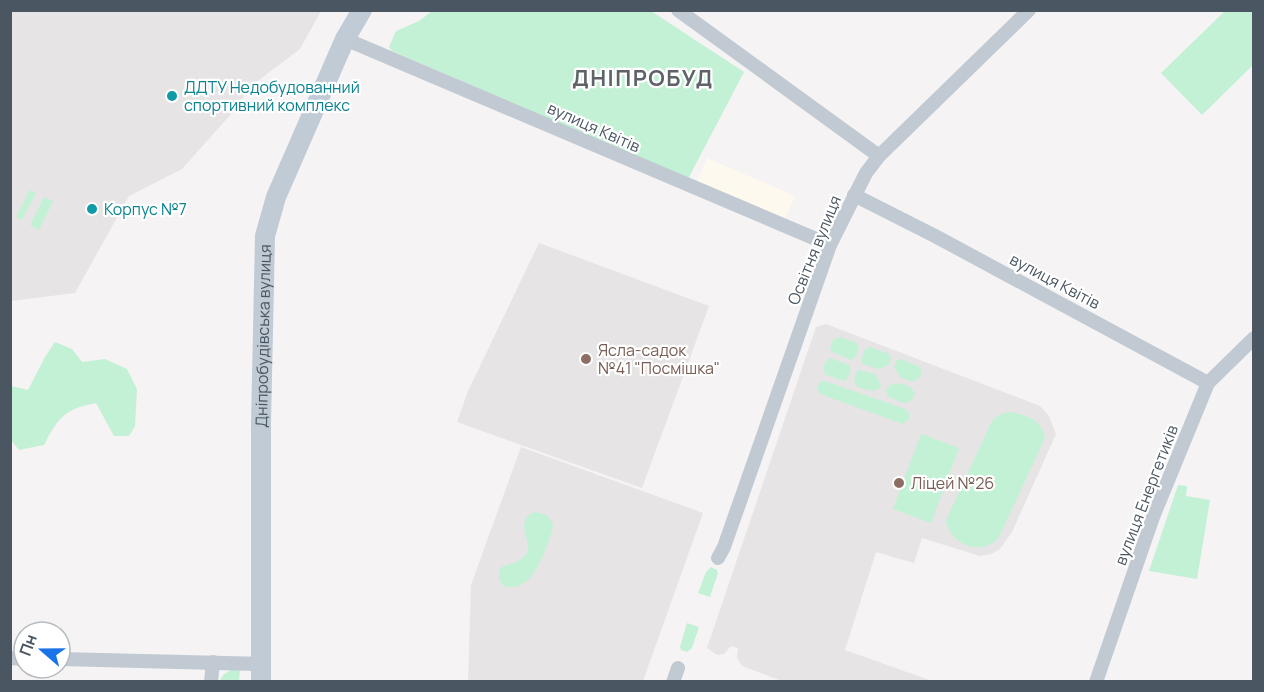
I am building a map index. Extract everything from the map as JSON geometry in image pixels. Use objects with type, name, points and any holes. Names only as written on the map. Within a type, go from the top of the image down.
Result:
[{"type":"street","name":"Дніпробудівська вулиця","points":[[261,673],[261,423],[265,236],[276,197],[345,39],[362,10]]},
{"type":"street","points":[[678,10],[879,156]]},
{"type":"street","name":"Освітня вулиця","points":[[718,558],[724,547],[830,245],[866,173],[879,156],[1029,10]]},
{"type":"street","name":"вулиця Квітів","points":[[345,39],[830,245]]},
{"type":"street","name":"вулиця Квітів","points":[[854,195],[1208,383]]},
{"type":"street","name":"вулиця Енергетиків","points":[[1096,681],[1153,517],[1208,383],[1254,338]]},
{"type":"street","points":[[72,659],[213,662],[261,673]]},
{"type":"street","points":[[211,681],[213,662]]},
{"type":"street","points":[[673,681],[678,668]]},
{"type":"shaded area","points":[[10,11],[321,11],[300,49],[247,89],[240,104],[182,169],[129,196],[75,293],[11,301]]},
{"type":"shaded area","points":[[707,158],[795,196],[784,221],[696,184]]},
{"type":"shaded area","name":"Ясла-садок №41 \"Посмішка\"","points":[[539,243],[709,306],[642,488],[457,422],[468,391]]},
{"type":"shaded area","name":"Ліцей №26","points":[[826,324],[1040,406],[1049,416],[1056,434],[1012,532],[1000,549],[980,556],[922,538],[914,563],[876,552],[845,650],[932,681],[782,681],[742,666],[737,658],[738,648],[731,646],[724,654],[717,655],[707,648],[816,327]]},
{"type":"shaded area","points":[[521,447],[703,513],[643,681],[468,682],[471,585]]},
{"type":"green space","points":[[432,11],[651,11],[744,72],[688,179],[392,51],[389,47],[396,31],[419,21]]},
{"type":"green space","points":[[1225,11],[1253,11],[1253,65],[1202,115],[1161,73]]},
{"type":"green space","points":[[30,190],[36,193],[22,220],[16,217]]},
{"type":"green space","points":[[44,197],[53,201],[39,230],[30,225]]},
{"type":"green space","points":[[840,337],[857,343],[859,348],[856,357],[851,360],[832,352],[830,349],[832,341]]},
{"type":"green space","points":[[55,342],[72,349],[82,362],[105,359],[127,369],[137,389],[135,426],[129,436],[114,436],[96,403],[76,408],[63,416],[44,445],[19,450],[11,440],[11,386],[28,390]]},
{"type":"green space","points":[[870,347],[889,354],[891,357],[889,365],[878,369],[863,364],[861,360],[865,349]]},
{"type":"green space","points":[[830,358],[849,365],[851,370],[844,381],[826,375],[824,366]]},
{"type":"green space","points":[[901,359],[920,367],[919,379],[912,381],[899,375],[894,367],[897,360]]},
{"type":"green space","points":[[860,370],[875,374],[881,385],[879,389],[873,391],[857,387],[854,380],[856,373]]},
{"type":"green space","points":[[821,381],[905,409],[909,413],[909,419],[903,424],[820,394],[817,387]]},
{"type":"green space","points":[[892,384],[902,384],[911,388],[915,394],[911,401],[904,403],[888,397],[886,389]]},
{"type":"green space","points":[[1011,412],[1037,422],[1045,438],[999,537],[984,547],[967,545],[953,536],[946,520],[991,423],[1000,415]]},
{"type":"green space","points":[[921,434],[959,448],[931,523],[893,509]]},
{"type":"green space","points":[[1178,485],[1187,486],[1186,496],[1210,500],[1197,579],[1149,571]]},
{"type":"green space","points":[[534,512],[547,515],[553,524],[547,545],[532,576],[523,584],[506,587],[500,580],[501,567],[519,561],[528,552],[524,525],[528,516]]},
{"type":"green space","points":[[711,567],[718,573],[710,597],[698,593],[706,572]]},
{"type":"green space","points":[[687,623],[699,627],[692,648],[687,652],[681,650],[680,647]]},
{"type":"green space","points":[[232,669],[240,670],[239,681],[219,682],[223,675]]},
{"type":"place","name":"ДДТУ Недобудованний спортивний комплекс","points":[[172,96]]},
{"type":"place","name":"Корпус №7","points":[[92,209]]},
{"type":"place","name":"Ясла-садок №41 \"Посмішка\"","points":[[586,359]]},
{"type":"place","name":"Ліцей №26","points":[[899,483]]},
{"type":"district","name":"ДНІПРОБУД","points":[[643,78]]}]
